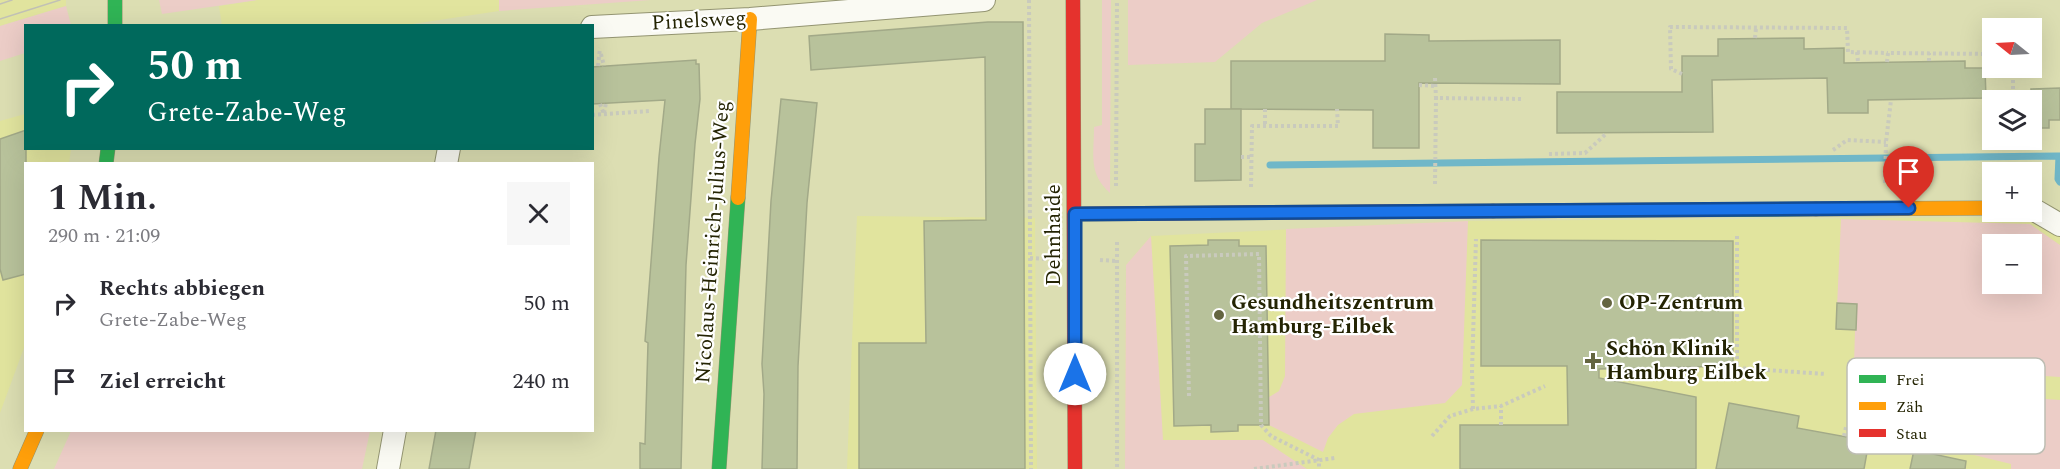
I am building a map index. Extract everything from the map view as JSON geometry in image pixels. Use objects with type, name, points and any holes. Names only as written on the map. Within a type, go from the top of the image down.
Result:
[{"type":"street","points":[[115,0],[115,24]]},
{"type":"street","name":"Pinelsweg","points":[[594,27],[750,19],[984,0]]},
{"type":"street","name":"Dehnhaide","points":[[1073,0],[1075,469]]},
{"type":"street","name":"Nicolaus-Heinrich-Julius-Weg","points":[[718,469],[750,19]]},
{"type":"street","points":[[1075,214],[1982,208]]},
{"type":"street","points":[[2042,214],[2060,225]]},
{"type":"street","points":[[20,469],[36,432]]},
{"type":"street","points":[[388,469],[395,432]]},
{"type":"path","points":[[1029,0],[1031,469]]},
{"type":"path","points":[[1116,0],[1117,469]]},
{"type":"path","points":[[1682,74],[1671,69],[1670,27],[1846,28],[1848,52],[1982,54]]},
{"type":"path","points":[[1755,38],[1756,28]]},
{"type":"path","points":[[598,66],[600,51],[604,66]]},
{"type":"path","points":[[1857,52],[1858,62]]},
{"type":"path","points":[[1887,62],[1888,53]]},
{"type":"path","points":[[1929,53],[1929,61]]},
{"type":"path","points":[[1435,78],[1435,182]]},
{"type":"path","points":[[2013,78],[2013,89]]},
{"type":"path","points":[[1419,85],[1435,86]]},
{"type":"path","points":[[1436,98],[1524,99]]},
{"type":"path","points":[[1885,177],[1891,99]]},
{"type":"path","points":[[604,114],[606,103]]},
{"type":"path","points":[[600,104],[604,114]]},
{"type":"path","points":[[1265,109],[1265,126]]},
{"type":"path","points":[[1250,212],[1252,126],[1338,126],[1337,110]]},
{"type":"path","points":[[594,114],[649,111]]},
{"type":"path","points":[[1549,154],[1585,153],[1606,133]]},
{"type":"path","points":[[1833,150],[1847,140],[1886,142]]},
{"type":"path","points":[[1241,157],[1252,157]]},
{"type":"path","points":[[1473,409],[1476,210]]},
{"type":"path","points":[[1737,235],[1737,368],[1826,374]]},
{"type":"path","points":[[1189,396],[1186,256],[1259,254],[1262,425],[1271,436],[1319,460]]},
{"type":"path","points":[[1432,436],[1450,416],[1473,409],[1501,406],[1545,386]]},
{"type":"path","points":[[1501,406],[1501,425]]},
{"type":"path","points":[[1844,436],[1847,427]]},
{"type":"path","points":[[1254,469],[1335,458]]},
{"type":"path","points":[[1319,460],[1319,469]]},
{"type":"shaded area","points":[[0,0],[66,0],[66,6],[0,26]]},
{"type":"shaded area","points":[[159,0],[257,0],[162,14]]},
{"type":"shaded area","points":[[257,0],[499,0],[499,11],[412,24],[222,24],[219,6]]},
{"type":"shaded area","points":[[499,0],[651,0],[499,11]]},
{"type":"shaded area","points":[[1102,0],[1111,0],[1110,193],[1098,178],[1093,155],[1094,127],[1102,125]]},
{"type":"shaded area","points":[[1128,0],[1317,0],[1262,23],[1215,62],[1128,65]]},
{"type":"shaded area","points":[[66,6],[71,24],[24,24],[24,53],[0,61],[0,26]]},
{"type":"shaded area","points":[[24,114],[24,150],[71,150],[69,162],[24,162],[24,348],[0,413],[0,121]]},
{"type":"shaded area","points":[[857,216],[1035,218],[1037,469],[847,469]]},
{"type":"shaded area","name":"Schön Klinik Hamburg Eilbek","points":[[1982,217],[1982,222],[2046,222],[2060,231],[2060,469],[1125,469],[1126,265],[1151,236],[1468,221]]},
{"type":"shaded area","points":[[1841,219],[2030,224],[2060,245],[2060,377],[2045,376],[2045,358],[1854,358],[1855,330],[1836,329]]},
{"type":"shaded area","points":[[1468,221],[1462,385],[1445,403],[1354,414],[1338,425],[1328,438],[1323,452],[1269,425],[1269,397],[1279,391],[1285,376],[1286,229]]},
{"type":"shaded area","points":[[1151,236],[1163,440],[1263,440],[1307,469],[1125,469],[1126,265]]},
{"type":"shaded area","points":[[2045,399],[2060,400],[2060,469],[2011,469],[2011,464],[1970,454],[2045,454]]},
{"type":"shaded area","points":[[70,432],[370,432],[362,469],[54,469]]},
{"type":"building","points":[[988,22],[1023,22],[1025,469],[859,469],[859,343],[926,343],[924,221],[986,220],[985,57],[811,70],[809,36]]},
{"type":"building","points":[[1385,34],[1429,35],[1429,41],[1560,40],[1560,84],[1419,83],[1419,148],[1373,148],[1373,110],[1231,109],[1231,61],[1385,61]]},
{"type":"building","points":[[1804,38],[1804,49],[1844,48],[1844,63],[1965,61],[1965,68],[1982,68],[1986,90],[1982,90],[1982,98],[1868,100],[1868,113],[1828,113],[1827,78],[1712,80],[1713,132],[1557,133],[1557,92],[1682,92],[1682,56],[1718,56],[1718,39]]},
{"type":"building","points":[[696,60],[696,64],[699,64],[700,99],[686,265],[681,469],[640,469],[640,443],[645,444],[648,343],[645,341],[665,100],[594,104],[594,67]]},
{"type":"building","points":[[2060,88],[2060,120],[2049,120],[2049,128],[2042,128],[2042,90],[2031,89]]},
{"type":"building","points":[[781,99],[817,103],[807,203],[798,366],[797,469],[762,469],[764,394],[762,364],[771,201]]},
{"type":"building","points":[[1205,109],[1241,109],[1241,180],[1195,181],[1195,144],[1205,144]]},
{"type":"building","points":[[24,131],[24,150],[26,150],[26,162],[24,162],[24,275],[3,280],[0,269],[0,139]]},
{"type":"building","name":"Gesundheitszentrum Hamburg-Eilbek","points":[[1208,240],[1239,240],[1239,246],[1266,246],[1269,425],[1238,425],[1238,431],[1211,432],[1211,425],[1174,426],[1170,246],[1208,245]]},
{"type":"building","name":"OP-Zentrum","points":[[1481,240],[1733,241],[1733,366],[1599,369],[1599,378],[1696,397],[1696,469],[1460,469],[1460,425],[1568,425],[1567,366],[1481,366]]},
{"type":"building","points":[[1837,303],[1857,304],[1856,330],[1836,329]]},
{"type":"building","points":[[1729,403],[1799,416],[1797,428],[1847,437],[1847,454],[1867,454],[1864,469],[1716,469]]},
{"type":"building","points":[[436,432],[476,432],[469,469],[429,469]]},
{"type":"building","points":[[1913,454],[1933,454],[1966,461],[1965,469],[1910,469]]},
{"type":"waterway","points":[[1270,165],[2059,156],[2058,179],[2060,182]]},
{"type":"tram line","points":[[0,4],[12,0]]},
{"type":"tram line","points":[[0,19],[60,0]]},
{"type":"traffic: fast","points":[[115,0],[115,24]]},
{"type":"traffic: fast","points":[[106,162],[108,150]]},
{"type":"traffic: fast","points":[[719,469],[738,198]]},
{"type":"traffic: fast","points":[[1493,211],[1816,209]]},
{"type":"traffic: slow","points":[[738,198],[750,19]]},
{"type":"traffic: slow","points":[[1816,209],[1982,208]]},
{"type":"traffic: slow","points":[[20,469],[36,432]]},
{"type":"traffic: jam","points":[[1073,0],[1075,469]]},
{"type":"traffic: jam","points":[[1075,214],[1493,211]]},
{"type":"place","name":"OP-Zentrum","points":[[1607,303]]},
{"type":"place","name":"Gesundheitszentrum Hamburg-Eilbek","points":[[1219,315]]},
{"type":"place","name":"Schön Klinik Hamburg Eilbek","points":[[1593,361]]},
{"type":"route","points":[[1075,374],[1075,214],[1909,208]]}]
